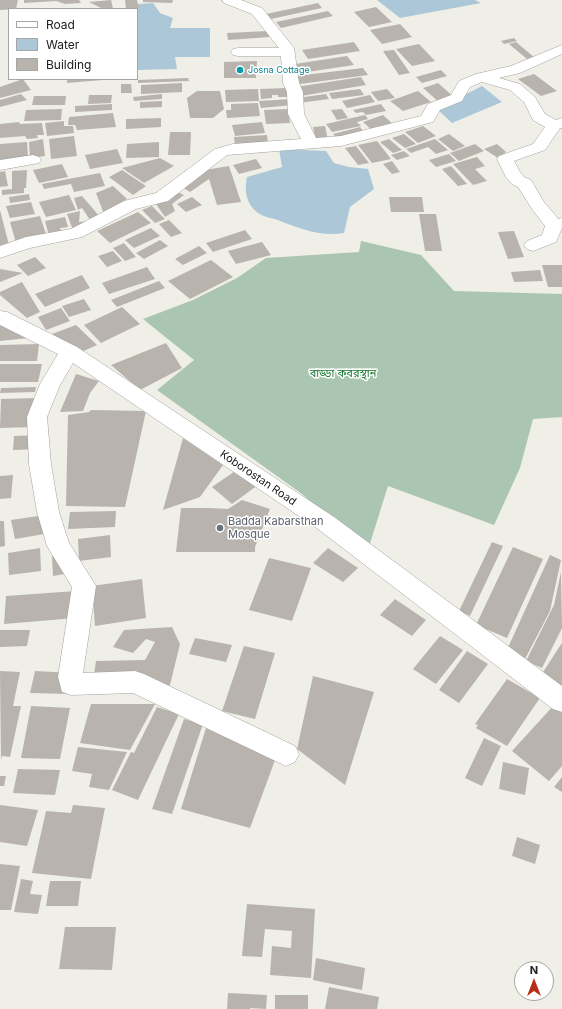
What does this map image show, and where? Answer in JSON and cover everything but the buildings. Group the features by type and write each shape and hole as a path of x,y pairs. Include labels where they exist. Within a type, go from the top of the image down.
{"street":[{"path":"229,0 230,2 257,11 284,43 288,52 291,83 295,92 296,114 311,143"},
{"path":"0,252 26,243 76,233 130,205 162,197 221,152 233,148 341,141 427,119 434,107 457,98 464,84 481,77 515,70 562,49"},
{"path":"238,52 288,52"},
{"path":"481,77 515,87 530,100 539,117 558,124 539,147 505,159 509,168 521,183 525,184 535,201 558,224 550,238 533,245"},
{"path":"0,165 33,160"},
{"name":"Koborostan Road","path":"0,317 70,352 326,523 562,701"},
{"path":"70,352 50,384 38,417 40,464 48,512 58,546 84,586 70,677 71,684 135,682 286,754"}],"green space":[{"name":"বাড্ডা কবরস্থান","path":"361,241 421,255 454,291 562,294 562,417 533,419 520,468 494,525 388,486 367,553 302,494 157,390 194,360 143,319 193,300 237,278 266,258 359,252"}],"water":[{"path":"377,0 475,0 481,3 400,18"},
{"path":"153,3 160,13 173,18 170,28 210,28 210,57 175,57 177,69 138,70 138,8 125,8 139,4"},
{"path":"482,86 502,102 452,123 437,109"},
{"path":"279,149 326,151 334,163 349,167 368,169 374,189 350,207 344,233 326,234 309,231 262,215 251,206 246,192 247,177 282,167"}],"place":[{"name":"Josna Cottage","path":"240,70"},
{"name":"Badda Kabarsthan Mosque","path":"220,528"}]}
